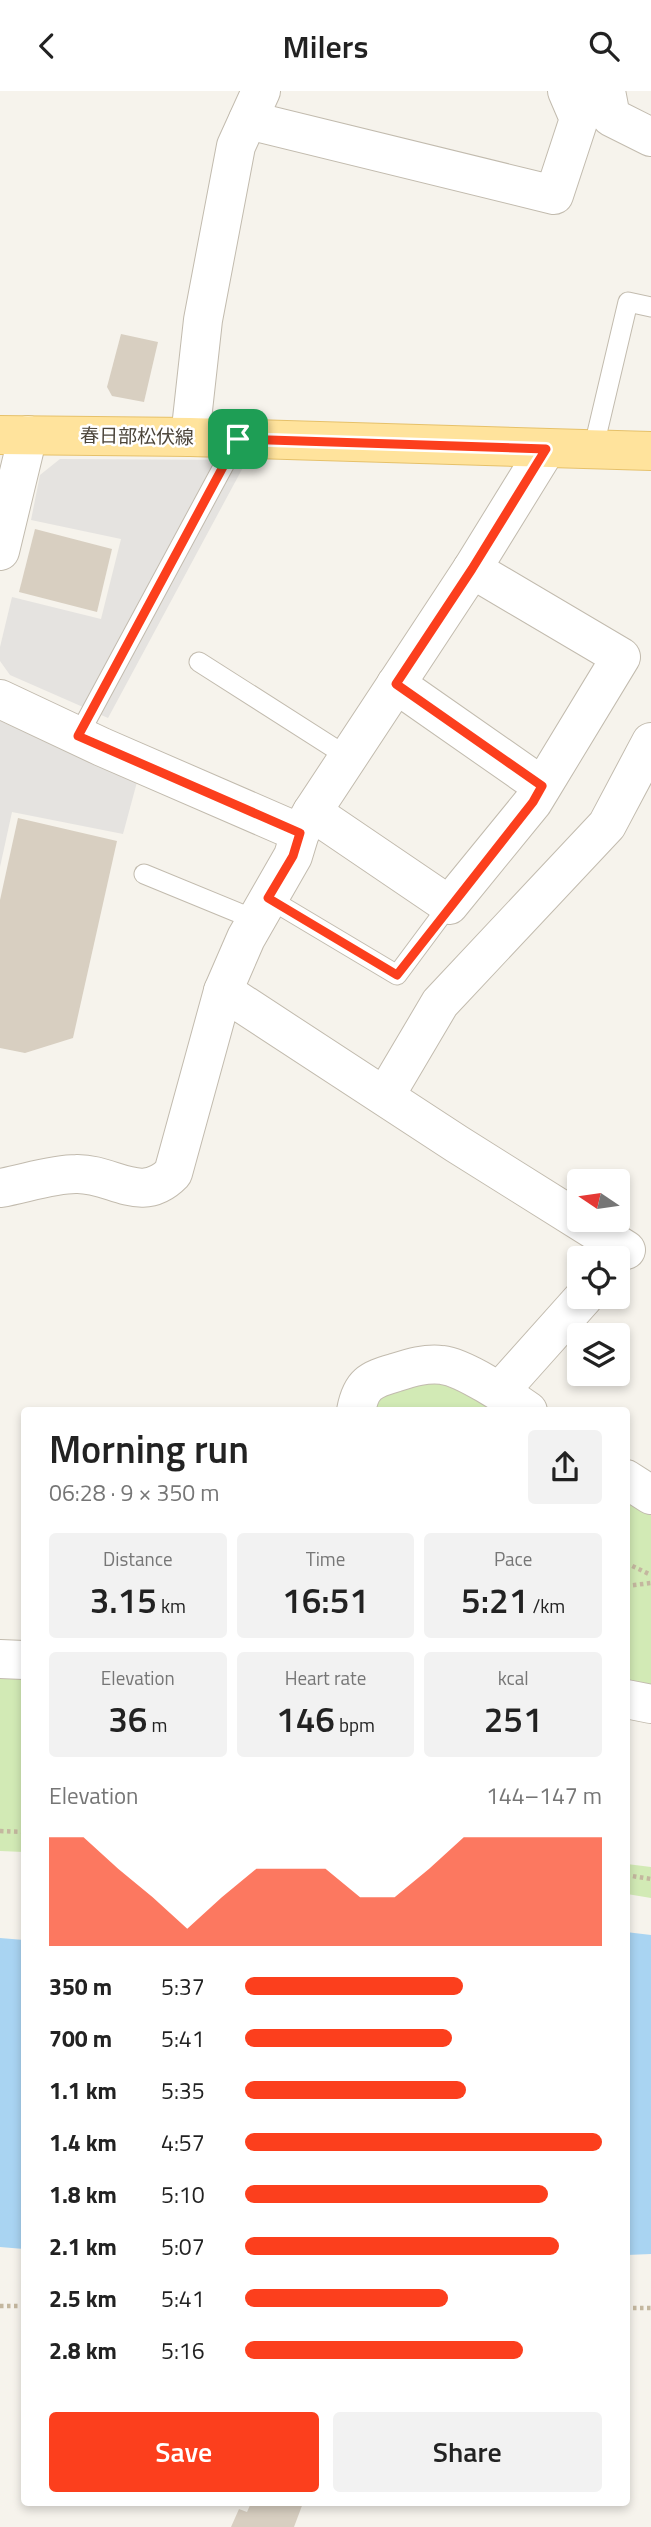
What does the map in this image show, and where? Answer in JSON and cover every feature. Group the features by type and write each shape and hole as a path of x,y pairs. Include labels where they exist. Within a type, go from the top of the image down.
{"main road":[{"name":"春日部松伏線","path":"14,435 190,437 651,451"}],"street":[{"path":"190,437 203,320 236,146 254,105 554,195 579,119 567,91"},
{"path":"606,91 611,117 651,137"},
{"path":"0,551 14,435"},
{"path":"0,1188 76,1174 148,1189 163,1184 173,1173 223,991 262,909 293,856 306,823 472,569 546,449"},
{"path":"0,699 78,736 306,823 449,905 533,802 621,657 472,569"},
{"path":"396,684 542,786"},
{"path":"385,1096 440,1003 607,825 651,742"},
{"path":"223,991 457,1145 632,1248"},
{"path":"357,1407 359,1396 371,1379 422,1365 445,1365 514,1401 576,1309"},
{"path":"630,1482 651,1495"},
{"path":"0,1659 21,1660"},
{"path":"630,1700 651,1704"}],"lane":[{"path":"593,450 628,302 651,307"},
{"path":"78,736 238,439"},
{"path":"199,662 348,757"},
{"path":"144,874 262,909 397,975 449,905"}],"path":[{"path":"630,1565 651,1575"},
{"path":"630,1586 651,1583"},
{"path":"0,1831 21,1832"},
{"path":"630,1876 651,1879"},
{"path":"0,2306 21,2306"},
{"path":"630,2308 651,2308"}],"green space":[{"path":"418,1374 497,1407 368,1407 371,1397"},
{"path":"630,1495 651,1510 651,1694 630,1690"},
{"path":"0,1669 21,1670 21,1852 0,1851"},
{"path":"630,1864 651,1867 651,1898 630,1894"}],"shaded area":[{"path":"60,459 247,460 108,718 10,675 0,661 0,647 12,597 101,619 121,539 31,520 40,475"},
{"path":"0,721 137,782 123,834 12,812 0,867"}],"water":[{"path":"630,1932 651,1935 651,2254 630,2255"},
{"path":"0,1938 21,1940 21,2249 0,2247"}],"building":[{"path":"121,334 158,342 144,402 112,396 107,387"},
{"path":"35,529 112,549 97,612 19,592"},
{"path":"18,818 117,841 73,1038 25,1053 0,1048 0,900"},
{"path":"250,2506 302,2506 294,2527 231,2527 239,2509 247,2512"}],"route":[{"path":"238,439 546,449 472,569 396,684 542,786 533,802 449,905 397,975 268,898 293,856 300,833 78,736 238,439"}]}
